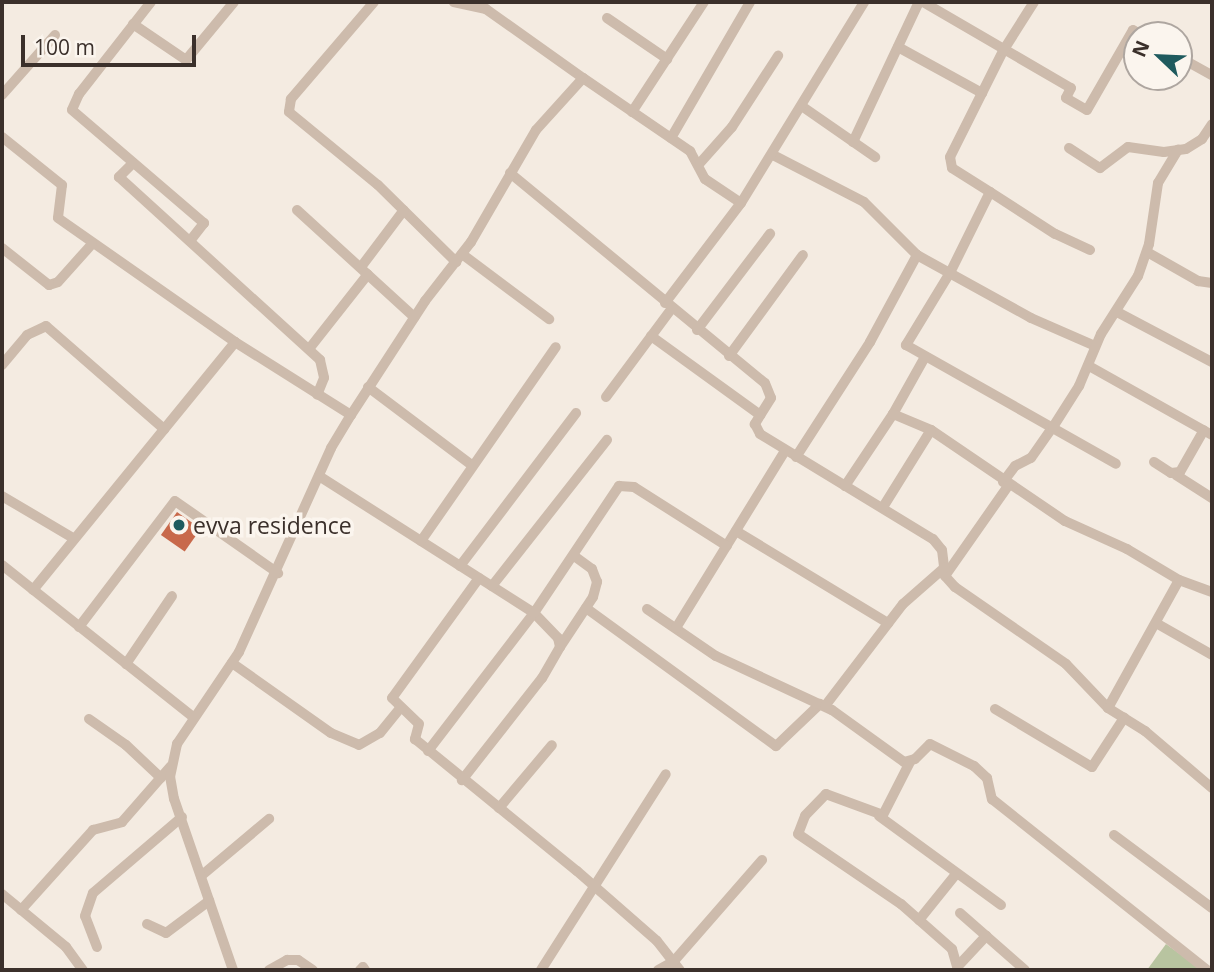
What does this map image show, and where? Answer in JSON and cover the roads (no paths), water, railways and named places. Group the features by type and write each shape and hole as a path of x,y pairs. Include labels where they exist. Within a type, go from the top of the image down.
{"street":[{"path":"151,2 79,94 72,110 204,223 190,241"},
{"path":"133,24 186,60 234,2"},
{"path":"374,2 291,99 289,112 459,258 550,319"},
{"path":"454,2 486,9 671,138 700,163 705,179 741,203"},
{"path":"632,111 704,2"},
{"path":"671,138 750,2"},
{"path":"606,397 651,336 773,155 864,2"},
{"path":"853,142 921,2 1071,88 1066,98 1087,110 1123,47"},
{"path":"1034,2 1003,51 949,163 1055,234 1090,250"},
{"path":"607,18 667,59"},
{"path":"4,89 55,35"},
{"path":"898,47 982,93"},
{"path":"700,163 732,127 778,55"},
{"path":"1193,65 1212,75"},
{"path":"21,910 93,830 102,824 122,822 171,766 193,717 232,663 278,573 319,476 351,415 414,317 459,258 536,130 583,78"},
{"path":"803,107 874,157"},
{"path":"1069,148 1098,168 1128,147 1178,150 1207,142 1212,124"},
{"path":"2,137 62,185 58,218 235,342 351,415"},
{"path":"586,608 776,747 822,705 911,596 945,572 1006,484 1015,466 1031,458 1052,427 1089,366 1095,346 1119,313 1147,252 1158,183 1178,150"},
{"path":"773,155 864,202 917,255 951,271 1031,317 1095,346"},
{"path":"133,163 120,177 309,349 324,369 317,395"},
{"path":"510,173 772,390 755,430 939,544 945,572 1066,664 1108,708 1212,788"},
{"path":"990,192 951,271 906,345 1116,464"},
{"path":"297,209 414,317"},
{"path":"309,349 365,271 404,210"},
{"path":"697,330 770,234"},
{"path":"2,248 49,285 58,282 92,244"},
{"path":"1147,252 1198,281 1212,283"},
{"path":"729,356 803,255"},
{"path":"796,457 870,342 917,255"},
{"path":"1119,313 1212,362"},
{"path":"2,365 27,335 46,326 164,429"},
{"path":"651,336 761,415"},
{"path":"33,590 235,342"},
{"path":"421,541 556,347"},
{"path":"845,486 893,414 925,357"},
{"path":"1089,366 1208,433 1176,475"},
{"path":"368,387 473,466"},
{"path":"460,566 576,413"},
{"path":"893,414 931,430 1006,484 1179,580 1212,592"},
{"path":"883,507 931,430"},
{"path":"492,586 607,440"},
{"path":"676,628 785,451"},
{"path":"1154,461 1212,498"},
{"path":"319,476 534,613 558,638 560,647"},
{"path":"428,751 534,613 613,493 626,484 727,546"},
{"path":"2,496 74,538"},
{"path":"79,626 174,501 278,573"},
{"path":"736,531 888,623"},
{"path":"462,780 542,678 596,588 596,576 573,556"},
{"path":"2,565 193,717"},
{"path":"479,578 393,695 419,724 414,737 462,780 595,887 677,965"},
{"path":"1108,708 1179,580"},
{"path":"126,664 172,596"},
{"path":"647,609 716,656 822,705 894,758 910,762"},
{"path":"1156,623 1212,655"},
{"path":"232,663 331,733 359,745 380,733 401,707"},
{"path":"995,709 1092,767 1124,718"},
{"path":"89,719 126,745 161,778"},
{"path":"879,816 910,762 930,744 982,772 992,799 1207,970"},
{"path":"499,808 552,745"},
{"path":"171,766 174,799 233,970"},
{"path":"547,968 666,774"},
{"path":"958,968 952,949 919,920 798,834 805,816 825,793 848,799 879,816 1000,905"},
{"path":"97,947 86,916 93,893 182,817"},
{"path":"201,876 269,819"},
{"path":"1114,835 1212,908"},
{"path":"658,970 677,965 762,860"},
{"path":"919,920 956,874"},
{"path":"2,894 66,947 83,970"},
{"path":"147,924 166,933 209,901"},
{"path":"960,913 1025,970"},
{"path":"958,968 986,936"},
{"path":"269,970 287,960 298,960 313,970"}],"place":[{"name":"evva residence","path":"179,525"}]}
